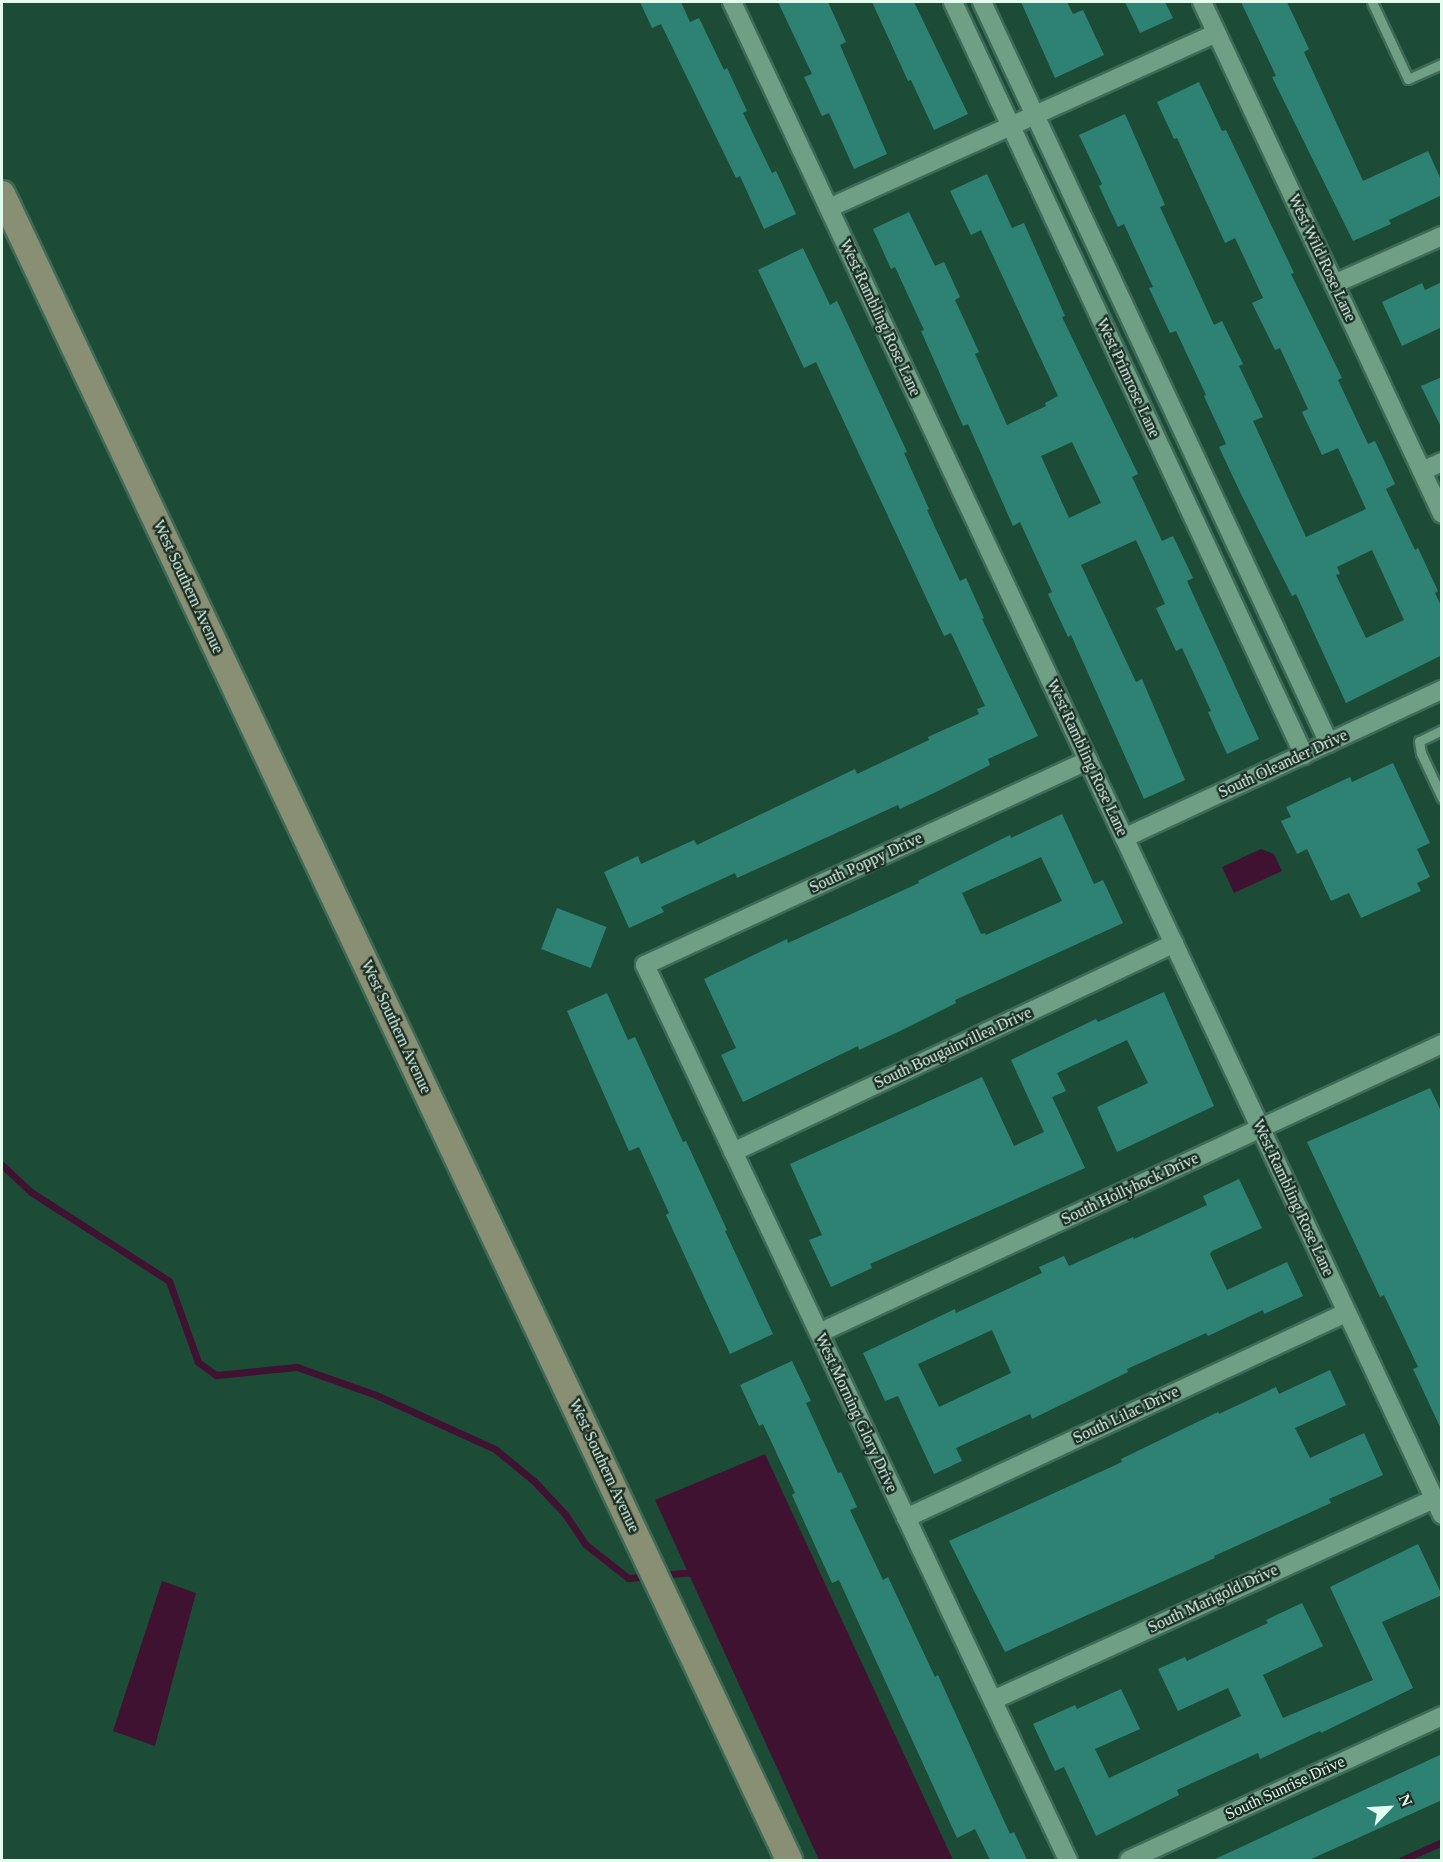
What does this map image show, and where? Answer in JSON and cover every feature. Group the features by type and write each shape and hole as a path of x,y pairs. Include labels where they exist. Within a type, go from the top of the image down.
{"main road":[{"name":"West Southern Avenue","path":"2,194 789,1860"}],"street":[{"name":"West Rambling Rose Lane","path":"732,2 1438,1507"},
{"name":"West Primrose Lane","path":"952,2 1304,754"},
{"name":"West Primrose Lane","path":"982,2 1329,743"},
{"name":"West Wild Rose Lane","path":"1202,2 1442,514"},
{"path":"829,208 1012,128 1216,33"},
{"path":"1334,284 1442,236"},
{"path":"1115,349 1139,337"},
{"path":"1422,471 1442,462"},
{"path":"1200,531 1225,520"},
{"name":"South Oleander Drive","path":"1124,838 1442,690"},
{"name":"South Poppy Drive","path":"645,965 1088,760"},
{"name":"South Bougainvillea Drive","path":"733,1152 1174,944"},
{"name":"West Morning Glory Drive","path":"645,965 1068,1860"},
{"name":"South Hollyhock Drive","path":"819,1333 1441,1045"},
{"name":"South Lilac Drive","path":"906,1518 1346,1312"},
{"name":"South Marigold Drive","path":"993,1700 1438,1507"},
{"name":"South Sunrise Drive","path":"1130,1860 1442,1716"}],"lane":[{"path":"1372,2 1408,79 1442,64"},
{"path":"1442,730 1419,741 1421,753 1442,798"}],"shaded area":[{"path":"1261,849 1274,854 1282,871 1234,893 1222,867"},
{"path":"765,1454 953,1860 819,1860 655,1500"},
{"path":"162,1581 196,1593 155,1746 113,1731"}],"building":[{"path":"640,2 681,2 690,22 699,18 724,70 727,68 747,111 743,113 772,173 776,171 796,214 764,229 740,176 736,178 661,24 652,28"},
{"path":"778,2 828,2 846,42 840,45 887,154 854,169 829,113 822,116 804,77 812,74"},
{"path":"872,2 914,2 968,114 934,130 911,80 908,81"},
{"path":"1021,2 1067,2 1073,14 1083,10 1104,55 1055,78"},
{"path":"1125,2 1165,2 1173,18 1140,33"},
{"path":"1241,2 1287,2 1309,49 1304,52 1363,181 1428,151 1442,182 1442,195 1389,220 1391,224 1353,241 1272,77 1276,76"},
{"path":"1199,82 1222,131 1226,130 1294,273 1291,274 1342,378 1338,380 1368,444 1375,441 1395,484 1386,489 1415,550 1418,548 1438,591 1435,593 1442,608 1442,655 1346,703 1296,594 1292,596 1240,492 1219,447 1226,444 1204,396 1206,395 1176,331 1170,333 1149,288 1153,287 1124,224 1118,227 1099,186 1102,184 1079,135 1125,114 1165,205 1160,207 1214,325 1222,321 1243,364 1239,366 1263,417 1253,421 1306,537 1366,509 1338,448 1322,455 1302,412 1308,409 1280,348 1275,350 1252,303 1263,298 1235,238 1225,243 1177,138 1174,139 1157,102","holes":["1372,550 1404,620 1366,638 1336,575 1340,574 1337,567"]},
{"path":"987,174 1012,228 1024,223 1065,316 1062,317 1138,474 1132,477 1162,541 1173,536 1193,578 1187,581 1259,739 1227,754 1208,712 1211,711 1182,648 1176,651 1156,608 1165,604 1136,540 1081,565 1136,682 1142,679 1185,780 1144,799 1071,635 1068,637 1048,594 1052,592 1020,522 1013,526 968,424 963,426 921,331 924,330 895,267 891,269 873,229 909,212 935,266 944,262 960,297 955,300 979,352 975,354 1007,425 1046,406 1045,403 1058,396 981,230 971,235 950,191","holes":["1072,442 1101,503 1069,518 1041,456"]},
{"path":"803,248 830,305 837,301 907,452 904,453 929,509 927,510 960,581 966,578 984,618 982,619 1038,736 988,759 990,765 900,809 898,805 737,878 735,873 661,907 664,912 629,928 604,872 638,856 641,864 694,840 697,845 855,769 857,774 929,740 928,737 979,714 977,709 985,706 951,633 944,636 816,362 804,368 758,270"},
{"path":"1442,282 1442,327 1402,346 1382,302 1422,283 1425,290"},
{"path":"1442,377 1442,429 1421,386"},
{"path":"1393,763 1430,843 1417,849 1430,877 1417,883 1421,891 1361,918 1349,893 1331,901 1307,849 1297,854 1281,821 1291,817 1286,807 1350,777 1352,782"},
{"path":"1062,814 1094,884 1103,880 1123,923 955,1000 956,1003 900,1031 859,1050 858,1046 743,1102 721,1055 736,1048 704,979 787,939 788,943 919,883 918,881 1010,835 1011,838","holes":["1041,857 1062,901 986,935 981,934 962,893"]},
{"path":"557,908 606,927 591,968 541,949"},
{"path":"1164,992 1214,1106 1117,1152 1097,1107 1148,1083 1127,1040 1057,1073 1066,1091 1052,1097 1085,1168 870,1264 872,1268 831,1287 809,1240 822,1235 790,1164 982,1077 1014,1146 1044,1132 1011,1060 1096,1019 1098,1022"},
{"path":"607,993 628,1040 635,1037 683,1142 686,1141 773,1334 730,1354 666,1215 669,1213 639,1147 629,1151 567,1011"},
{"path":"1430,1088 1442,1113 1442,1431 1413,1369 1418,1367 1384,1295 1380,1297 1307,1142"},
{"path":"1239,1179 1262,1228 1210,1254 1227,1290 1287,1262 1303,1296 1264,1314 1263,1310 1208,1336 1206,1333 1127,1369 1128,1372 1032,1419 1030,1414 956,1448 962,1461 934,1474 898,1396 885,1401 863,1353 955,1309 956,1313 1042,1273 1039,1267 1064,1256 1069,1266 1133,1237 1134,1239 1207,1205 1203,1196","holes":["992,1330 1011,1373 939,1407 918,1364"]},
{"path":"792,1361 811,1401 806,1403 838,1473 841,1472 857,1507 850,1510 883,1580 888,1577 935,1677 938,1675 1010,1834 1014,1832 1027,1860 990,1860 975,1829 957,1838 839,1580 832,1583 792,1495 795,1493 763,1424 759,1426 740,1385"},
{"path":"1330,1370 1346,1405 1295,1428 1310,1458 1364,1433 1383,1475 1329,1499 1331,1503 1214,1556 1215,1558 1005,1652 949,1541 1122,1462 1121,1459 1218,1412 1219,1414 1276,1387 1279,1394"},
{"path":"1418,1544 1442,1595 1382,1622 1413,1688 1321,1733 1320,1731 1260,1759 1258,1753 1177,1790 1179,1795 1096,1836 1064,1767 1055,1771 1033,1724 1075,1705 1077,1709 1121,1689 1140,1729 1095,1749 1109,1778 1241,1716 1228,1688 1178,1711 1158,1669 1185,1657 1187,1661 1268,1623 1266,1620 1302,1603 1323,1646 1263,1675 1283,1718 1373,1680 1330,1587"},
{"path":"1442,1754 1442,1800 1309,1860 1213,1860"}],"waterway":[{"path":"2,1165 31,1192 169,1281 198,1362 216,1375 297,1367 376,1395 495,1449 534,1481 565,1514 585,1544 628,1578 649,1576"},
{"path":"660,1575 697,1572"},
{"path":"1402,1860 1442,1842"}]}
